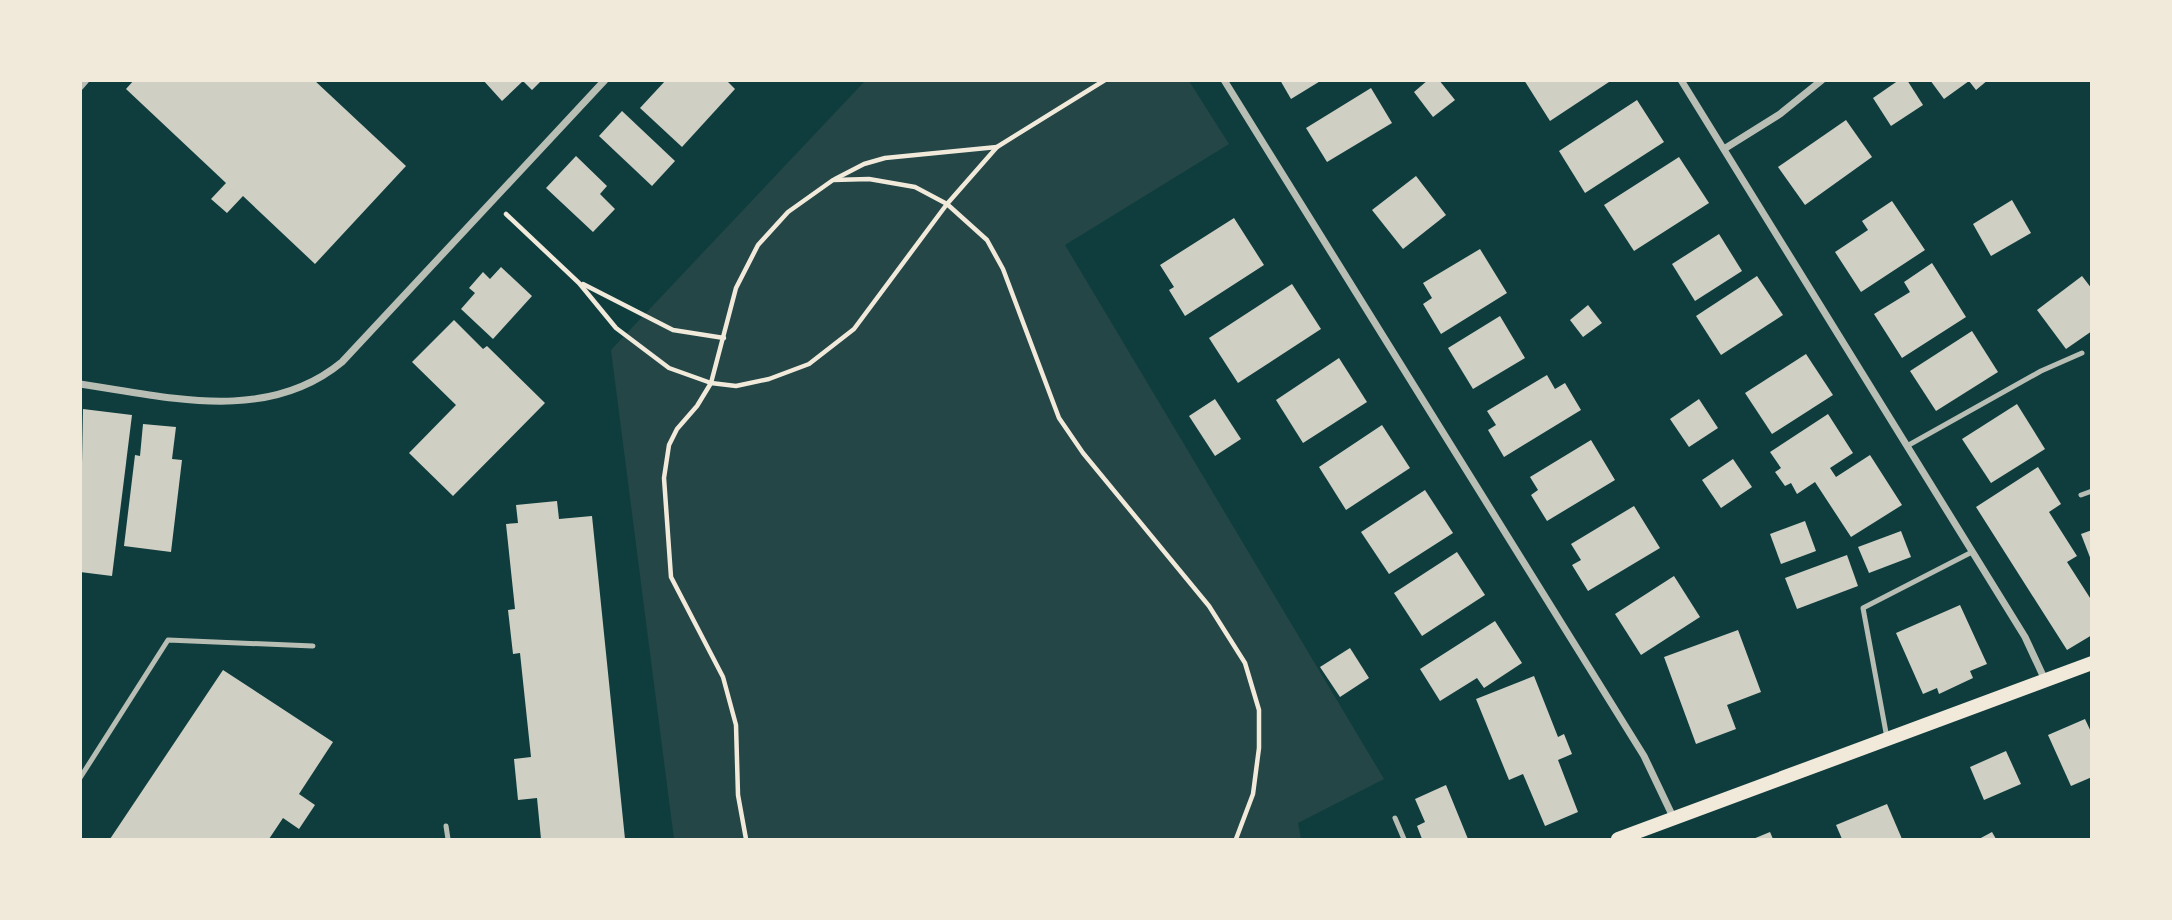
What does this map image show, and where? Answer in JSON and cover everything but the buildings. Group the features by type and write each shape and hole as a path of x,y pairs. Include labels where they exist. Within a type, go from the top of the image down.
{"main road":[{"path":"1618,839 2091,663"}],"street":[{"path":"80,87 86,80"},
{"path":"80,384 211,403 265,399 310,384 342,362 605,80"},
{"path":"1224,80 1644,756 1674,819"},
{"path":"1681,80 2025,637 2045,680"},
{"path":"1724,149 1780,114 1822,80"}],"lane":[{"path":"1907,446 2041,371 2082,353"},
{"path":"2081,495 2091,491"},
{"path":"1887,739 1863,608 1972,552"},
{"path":"80,778 168,640 313,646"},
{"path":"1395,818 1404,839"},
{"path":"446,826 448,839"}],"path":[{"path":"492,201 579,283 616,328 668,368 711,383 736,386 769,379 809,363 831,349 854,329 947,204 998,147 1105,80"},
{"path":"746,839 738,795 736,724 723,677 670,577 664,478 669,445 677,429 697,406 711,383 736,288 758,245 788,212 833,180 864,164 885,158 998,147"},
{"path":"833,180 869,179 915,187 947,204 987,240 1003,269 1059,418 1083,453 1209,606 1245,663 1259,710 1259,748 1253,794 1236,839"},
{"path":"579,283 673,330 724,338"}],"shaded area":[{"path":"865,81 1189,81 1229,144 1065,245 1384,779 1298,823 1301,839 674,839 611,350"}]}
